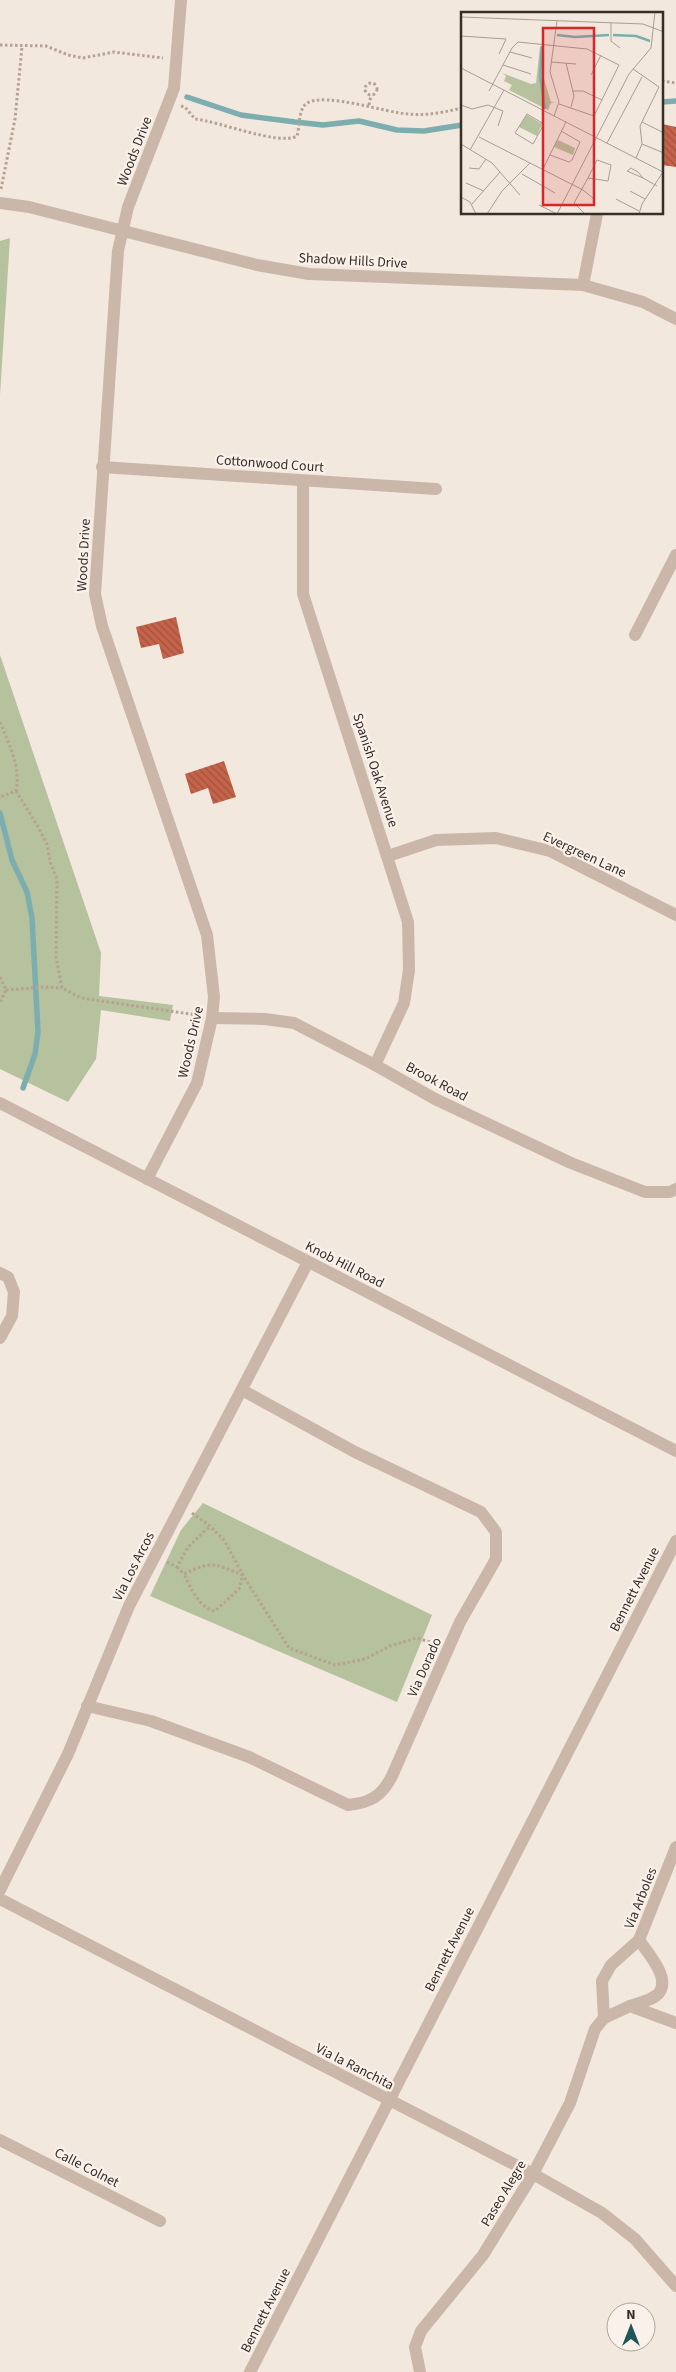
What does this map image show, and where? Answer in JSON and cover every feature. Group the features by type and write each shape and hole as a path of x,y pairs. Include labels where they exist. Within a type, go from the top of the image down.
{"street":[{"name":"Woods Drive","path":"147,1179 197,1083 212,1018 214,997 207,935 102,626 95,594 102,467 118,251 128,207 174,88 181,0"},
{"name":"Shadow Hills Drive","path":"0,203 29,207 257,265 309,274 583,284 643,302 676,319"},
{"path":"583,284 597,215"},
{"name":"Cottonwood Court","path":"102,467 436,489"},
{"name":"Spanish Oak Avenue","path":"303,481 303,594 408,922 409,970 404,1003 375,1064"},
{"path":"635,636 676,555"},
{"name":"Evergreen Lane","path":"388,856 436,840 496,838 530,844 550,851 676,915"},
{"name":"Brook Road","path":"212,1018 265,1018 294,1023 375,1064 435,1099 571,1163 645,1192 670,1192 676,1189"},
{"name":"Knob Hill Road","path":"0,1103 676,1451"},
{"name":"Via Los Arcos","path":"0,1890 68,1754 129,1606 308,1262"},
{"path":"0,1273 8,1277 14,1292 12,1316 0,1338"},
{"name":"Via Dorado","path":"87,1706 151,1721 249,1757 348,1805 363,1803 384,1791 460,1622 496,1559 496,1532 481,1512 355,1452 242,1390"},
{"name":"Bennett Avenue","path":"250,2372 676,1541"},
{"name":"Via Arboles","path":"604,2018 602,1981 611,1965 640,1940 676,1848"},
{"name":"Via la Ranchita","path":"0,1899 533,2174 602,2213 635,2239 676,2286"},
{"path":"604,2018 652,1998 659,1993 662,1986 658,1968 640,1940"},
{"path":"630,2006 676,2024"},
{"name":"Paseo Alegre","path":"420,2372 415,2347 421,2331 483,2255 533,2174 570,2102 595,2029 604,2018"},
{"name":"Calle Colnet","path":"0,2140 160,2221"}],"path":[{"path":"0,45 22,47 46,46 68,55 83,58 114,52 176,60"},
{"path":"0,195 15,119 22,47"},
{"path":"369,105 371,95"},
{"path":"168,104 185,107 194,119 207,120 270,137 293,138 298,136 302,108 307,103 318,101 369,105 384,111 411,115 461,108"},
{"path":"0,722 19,776 16,791 40,831 57,879 56,958 62,988"},
{"path":"0,797 16,791"},
{"path":"0,977 6,990"},
{"path":"6,990 44,987 62,988 81,998 212,1018"},
{"path":"0,1002 6,990"},
{"path":"181,1506 210,1526 224,1540 243,1575 289,1648 335,1665 364,1659 390,1646 417,1638 448,1648"},
{"path":"176,1567 188,1547 210,1526"},
{"path":"156,1555 184,1574 190,1588 205,1607 215,1611 239,1589 243,1575"},
{"path":"184,1574 205,1564 214,1564 243,1575"}],"green space":[{"path":"10,238 0,395 0,241"},
{"path":"0,655 101,953 99,996 173,1005 170,1021 101,1010 96,1059 68,1102 0,1069"},
{"path":"203,1503 432,1615 397,1702 150,1596 181,1530"}],"building":[{"path":"664,124 676,127 676,167 664,165"},
{"path":"176,617 184,653 163,659 159,644 141,648 136,627"},
{"path":"224,761 236,797 213,804 208,788 191,794 185,774"}],"waterway":[{"path":"187,97 241,115 323,125 359,121 397,130 424,131 461,125"},
{"path":"664,102 676,101"},
{"path":"0,813 12,860 27,892 32,918 38,1032 35,1054 23,1088"}]}
